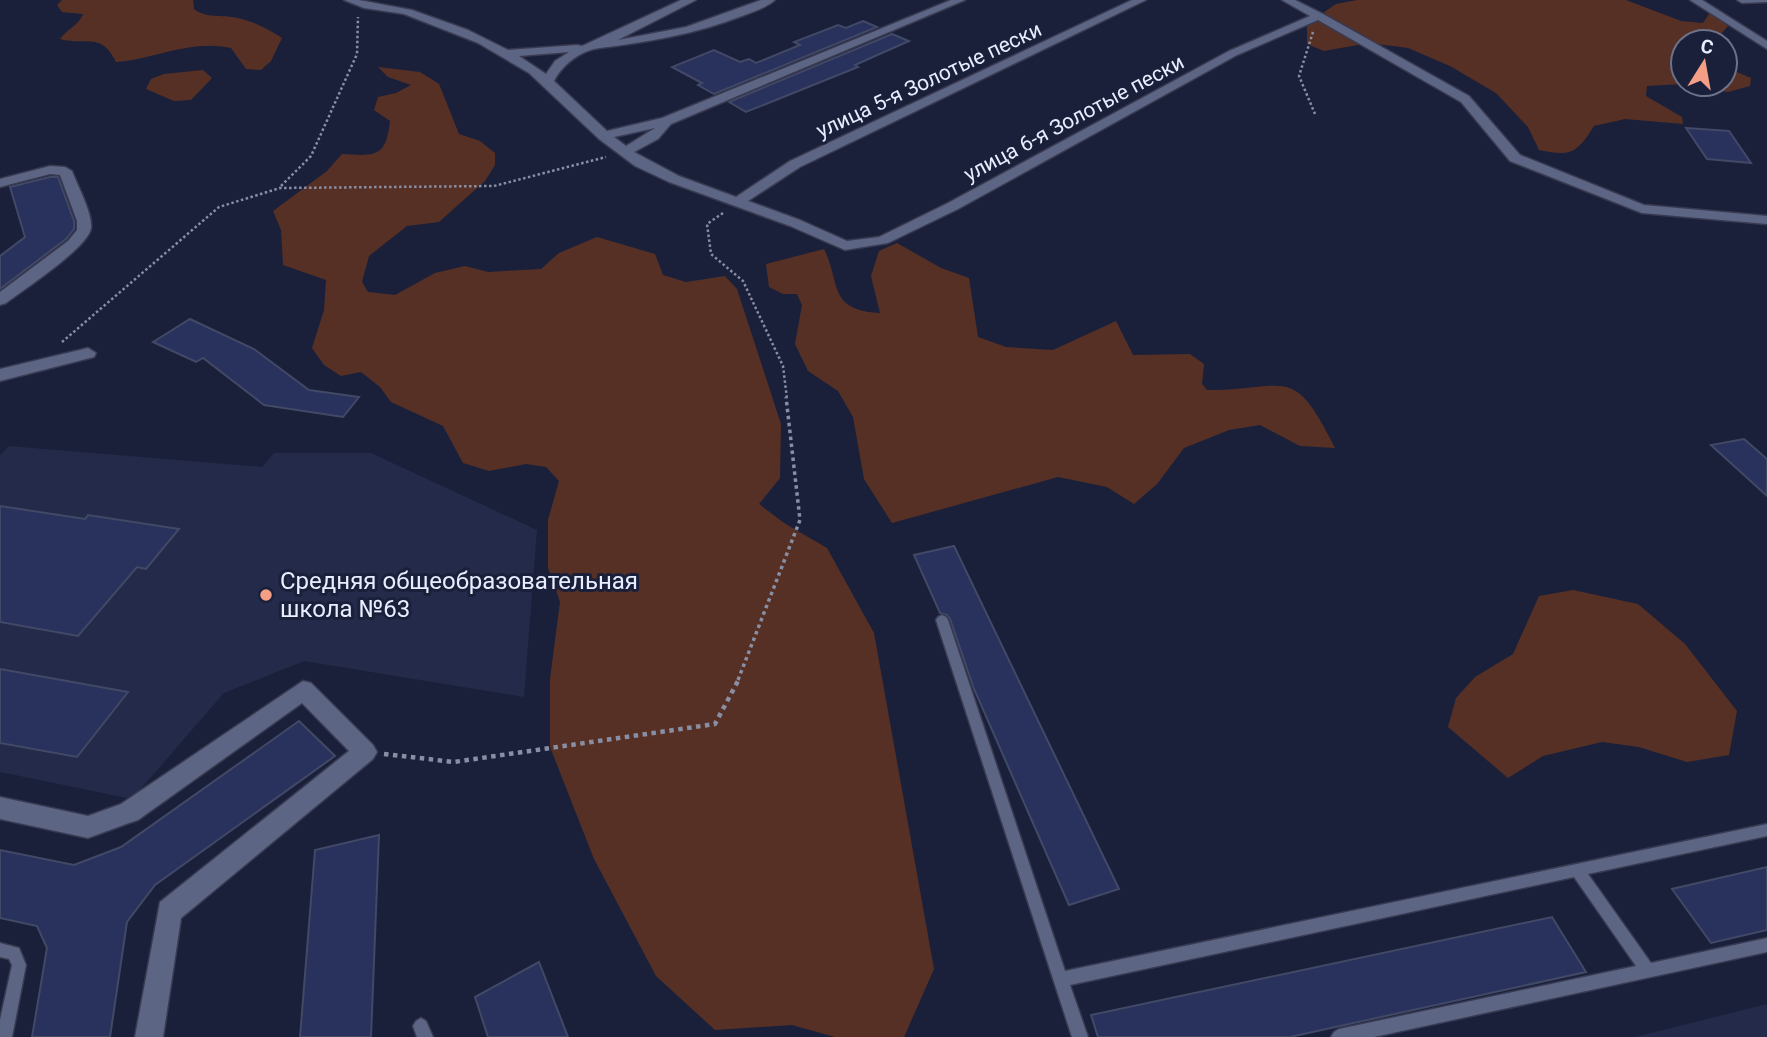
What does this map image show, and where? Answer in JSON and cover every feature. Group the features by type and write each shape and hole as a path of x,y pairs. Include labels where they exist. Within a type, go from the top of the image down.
{"street":[{"path":"548,82 552,71 560,62 585,47 615,37 645,19 691,0"},
{"path":"508,53 585,47 675,34 770,0"},
{"path":"604,136 666,121 960,0"},
{"name":"улица 5-я Золотые пески","path":"737,202 795,164 1141,0"},
{"path":"1287,0 1465,99 1515,158 1642,209 1767,220"},
{"path":"1695,0 1767,46"},
{"path":"1742,0 1763,0"},
{"path":"354,2 406,11 508,53 548,82 623,152 656,172 737,202"},
{"name":"улица 6-я Золотые пески","path":"737,202 795,223 845,246 883,240 953,205 1233,53 1319,16"},
{"path":"623,152 659,133 666,121"},
{"path":"0,183 50,170 65,171 84,220 84,231 73,244 0,300"},
{"path":"0,375 88,353"},
{"path":"0,808 88,827 129,813 303,690 365,752 169,911 149,1037"}],"lane":[{"path":"942,620 1080,1037"},
{"path":"1062,979 1767,830"},
{"path":"1577,870 1647,970"},
{"path":"1339,1037 1767,945"},
{"path":"0,950 14,953 19,965 5,1037"}],"path":[{"path":"280,188 311,156 357,54 354,2"},
{"path":"1315,114 1299,76 1319,16"},
{"path":"37,364 219,207 280,188 494,187 623,152"},
{"path":"365,752 454,762 715,724 740,676 800,520 783,366 743,281 711,254 707,224 737,202"}],"shaded area":[{"path":"62,0 193,0 194,9 199,12 249,21 282,38 271,61 261,70 246,69 231,48 216,46 187,48 116,62 105,46 99,43 60,39 83,14 62,12 57,5"},
{"path":"1357,0 1626,0 1681,21 1703,23 1711,11 1728,26 1669,28 1669,85 1647,86 1646,96 1682,117 1683,124 1625,119 1594,126 1578,147 1566,153 1559,153 1539,150 1528,127 1496,93 1450,66 1408,48 1369,43 1324,51 1307,44 1307,24 1336,4"},
{"path":"378,67 420,72 439,84 459,134 480,141 495,153 495,165 485,181 439,222 407,226 369,256 362,282 368,292 395,295 435,273 465,266 488,272 541,269 559,253 597,237 655,254 663,275 686,282 725,276 737,289 781,424 780,478 759,504 784,523 827,548 874,633 934,969 904,1037 835,1037 792,1025 715,1030 656,976 594,859 550,747 550,679 560,602 548,568 548,520 559,481 546,467 526,464 489,471 463,463 443,426 391,402 380,387 361,372 341,376 324,365 312,348 324,310 326,280 283,265 281,230 273,211 327,171 342,154 371,154 382,148 390,121 374,110 378,97 396,93 411,85 388,77"},
{"path":"203,70 212,78 191,100 174,101 146,89 151,79 164,74"},
{"path":"1739,73 1751,78 1750,86 1739,89"},
{"path":"897,243 941,268 969,278 978,337 1006,347 1053,350 1116,321 1133,355 1190,354 1204,364 1202,384 1207,390 1272,386 1286,387 1297,392 1321,421 1335,448 1300,446 1260,425 1229,430 1184,448 1157,484 1134,504 1107,487 1058,477 892,523 864,479 853,417 838,391 808,371 795,344 802,305 797,294 783,294 769,287 766,264 824,249 838,293 843,300 851,307 880,313 871,276 879,251"},
{"name":"Средняя общеобразовательная школа №63","path":"9,446 262,467 274,453 371,453 537,530 524,697 304,661 224,693 132,799 0,772 0,455"},
{"path":"1573,590 1638,604 1685,644 1737,711 1729,755 1687,762 1639,747 1602,742 1543,756 1508,778 1448,727 1456,698 1475,677 1513,654 1539,596"},
{"path":"1767,1004 1767,1037 1635,1037"}],"building":[{"path":"863,21 877,27 714,94 698,85 702,83 672,67 714,50 740,62 749,59 756,63 800,45 794,42 838,25 846,28"},
{"path":"892,34 909,41 855,65 858,67 746,112 729,102"},
{"path":"1686,128 1729,131 1751,163 1707,159"},
{"path":"58,177 74,221 74,229 66,239 0,289 0,256 25,237 10,187"},
{"path":"190,319 254,349 309,390 359,397 343,417 264,405 203,358 196,362 153,342"},
{"path":"1744,439 1767,459 1767,496 1711,445"},
{"path":"0,506 85,519 88,515 179,529 146,569 137,567 78,636 0,622"},
{"path":"954,546 1119,889 1069,905 974,689 950,619 940,613 914,555"},
{"path":"0,669 128,692 77,757 0,743"},
{"path":"299,721 335,756 155,885 127,922 110,1037 32,1037 47,948 37,926 0,918 0,850 74,865 121,847"},
{"path":"379,835 371,1037 300,1037 315,850"},
{"path":"1767,867 1767,930 1711,943 1672,889"},
{"path":"1552,917 1586,972 1290,1037 1098,1037 1091,1015"},
{"path":"539,962 568,1037 488,1037 475,997"}],"place":[{"name":"Средняя общеобразовательная школа №63","path":"266,595"}]}
